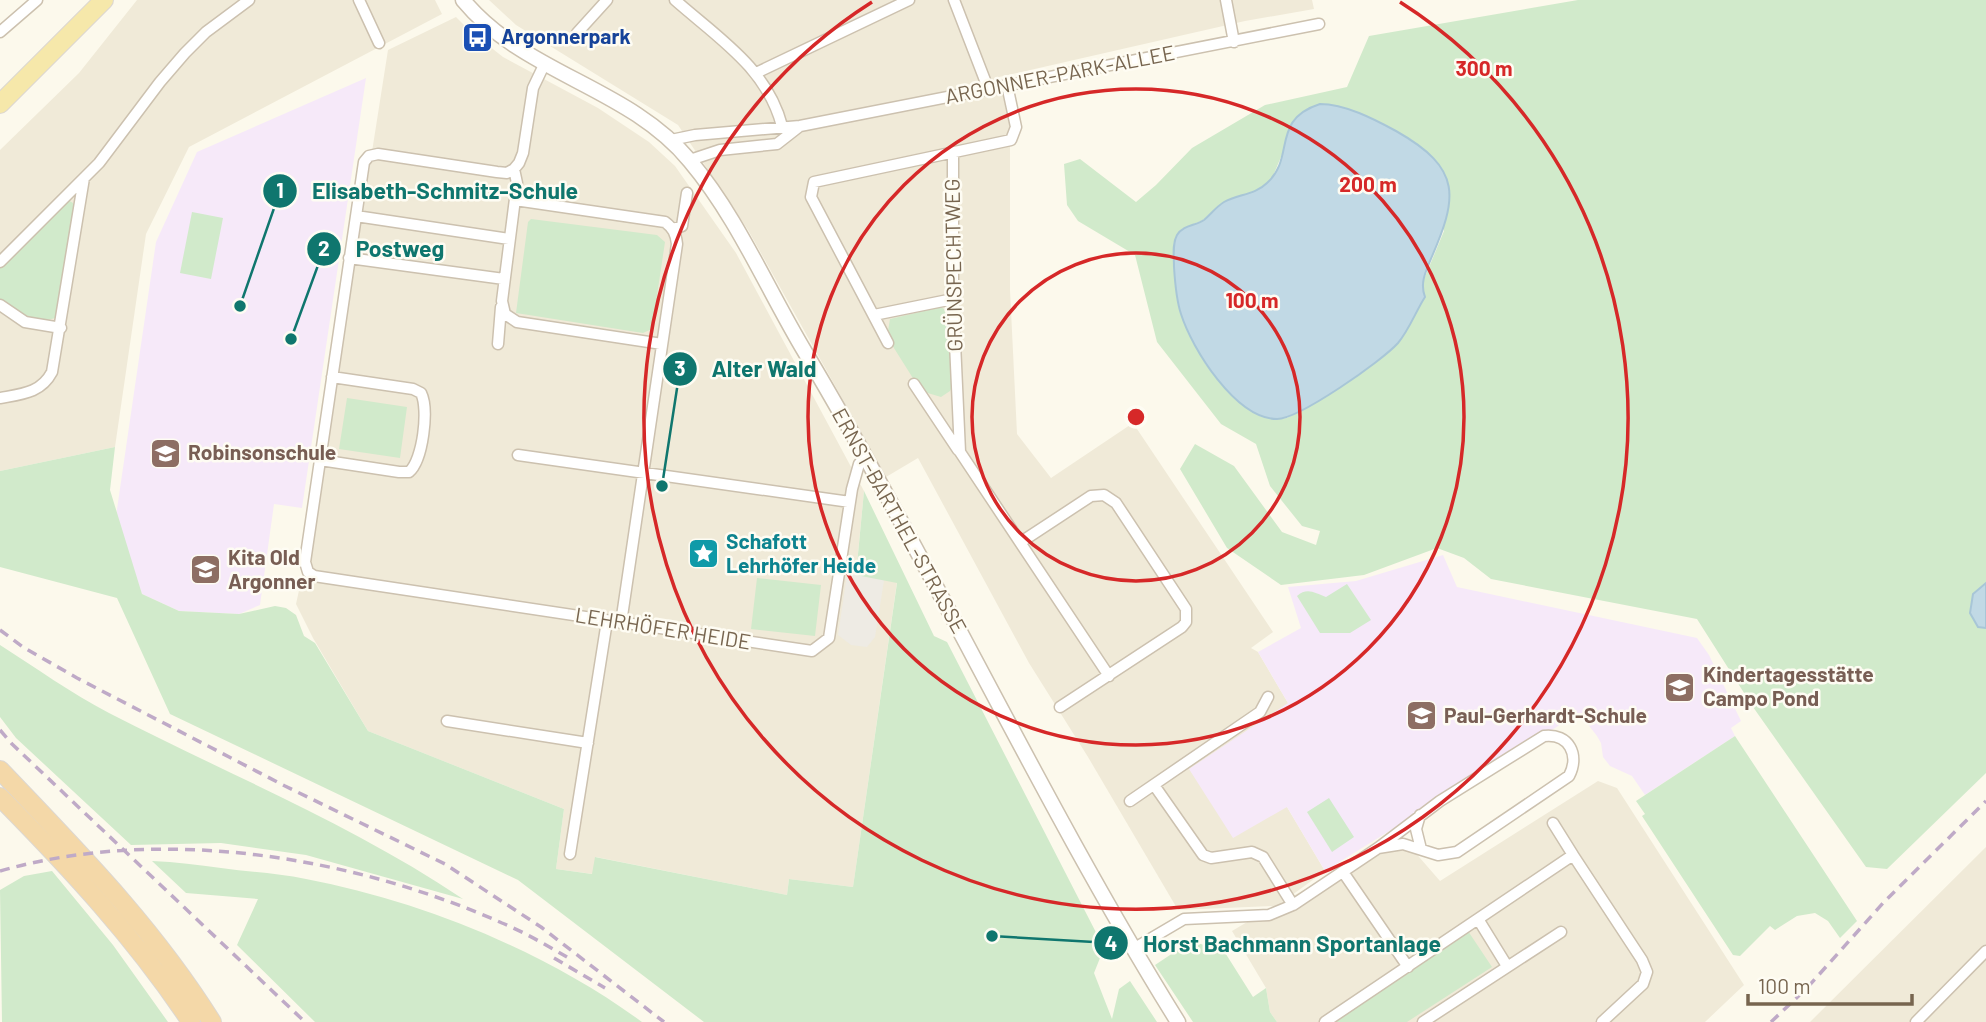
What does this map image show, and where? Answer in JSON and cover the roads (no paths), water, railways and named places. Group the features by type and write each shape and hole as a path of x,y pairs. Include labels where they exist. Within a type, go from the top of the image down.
{"highway":[{"path":"0,771 135,913 212,1022"},
{"path":"0,797 121,925 191,1022"}],"main road":[{"path":"0,104 104,0"}],"street":[{"path":"0,32 37,0"},
{"path":"0,262 108,153 160,82 185,53 206,32 249,0"},
{"path":"359,0 379,43"},
{"name":"ERNST-BARTHEL-STRASSE","path":"463,0 489,27 544,65 610,97 643,117 690,160 711,189 749,250 800,344 866,455 1061,821 1133,949 1178,1022"},
{"path":"577,33 607,0"},
{"path":"675,0 756,73 775,104 782,127"},
{"path":"756,73 909,0"},
{"path":"954,0 988,88"},
{"path":"1226,0 1234,42"},
{"name":"ARGONNER-PARK-ALLEE","path":"671,140 695,135 800,126 1319,24"},
{"path":"332,377 413,389 421,393 426,406 419,459 409,471 399,472 320,460 349,258 364,162 369,156 377,154 507,173 514,169 523,153 533,88 544,65"},
{"name":"GRÜNSPECHTWEG","path":"960,452 953,299 953,153 1003,143 1014,137 1016,127 1007,85"},
{"name":"ARGONNER-PARK-ALLEE","path":"690,160 720,150 776,144 800,126"},
{"path":"888,343 811,197 814,183 953,153"},
{"path":"498,344 517,183 514,169"},
{"path":"0,398 33,392 45,385 52,372 84,178"},
{"path":"673,229 682,226 687,193"},
{"path":"515,200 665,222 673,229 677,244 621,623"},
{"path":"356,216 509,239"},
{"path":"349,258 504,279"},
{"path":"874,315 953,299"},
{"path":"502,301 505,314 517,322 662,344"},
{"path":"0,305 25,322 61,328"},
{"path":"914,384 1109,676"},
{"path":"518,455 850,502"},
{"name":"LEHRHÖFER HEIDE","path":"320,460 304,562 308,572 314,576 812,651 829,638 850,502 859,464 866,455"},
{"path":"1021,542 1091,496 1104,495 1116,503 1186,610 1186,622 1060,707"},
{"path":"570,854 607,621"},
{"path":"1130,801 1260,712 1268,697"},
{"path":"447,720 588,743"},
{"path":"1133,949 1184,919 1269,915 1293,905 1378,848 1420,815 1544,736 1563,739 1572,748 1574,763 1569,776 1457,852 1438,855 1403,844 1378,848"},
{"path":"1154,785 1203,855 1211,858 1252,852 1263,857 1293,905"},
{"path":"1420,815 1416,829 1421,849"},
{"path":"1553,823 1642,960 1647,972 1643,984 1602,1022"},
{"path":"1325,1022 1573,855"},
{"path":"1343,872 1408,967"},
{"path":"1478,919 1507,967"},
{"path":"1423,1022 1561,932"},
{"path":"1916,1022 1986,951"}],"water":[{"path":"1320,104 1359,113 1418,145 1434,158 1444,172 1449,186 1449,202 1446,219 1426,270 1423,288 1425,297 1398,343 1321,400 1277,419 1262,416 1246,408 1205,363 1187,329 1178,303 1174,246 1182,229 1204,220 1224,202 1257,190 1267,183 1276,173 1289,129 1295,119"},
{"path":"1986,583 1986,628 1978,627 1970,613 1973,594"}],"railway":[{"path":"0,630 23,647 77,678 285,786 445,864 541,927 664,1022"},
{"path":"0,730 305,1022"},
{"path":"1771,1022 1807,988 1884,902 1986,801"},
{"path":"0,871 62,857 125,850 190,850 255,855 319,865 382,880 444,900 510,927 567,957"},
{"path":"554,958 605,988"}],"place":[{"name":"Argonnerpark","path":"478,37"},
{"name":"Elisabeth-Schmitz-Schule","path":"240,306"},
{"name":"Postweg","path":"291,339"},
{"name":"Robinsonschule","path":"165,453"},
{"name":"Alter Wald","path":"662,486"},
{"name":"Schafott Lehrhöfer Heide","path":"703,554"},
{"name":"Kita Old Argonner","path":"205,570"},
{"name":"Kindertagesstätte Campo Pond","path":"1680,687"},
{"name":"Paul-Gerhardt-Schule","path":"1421,716"},
{"name":"Horst Bachmann Sportanlage","path":"992,936"}]}
